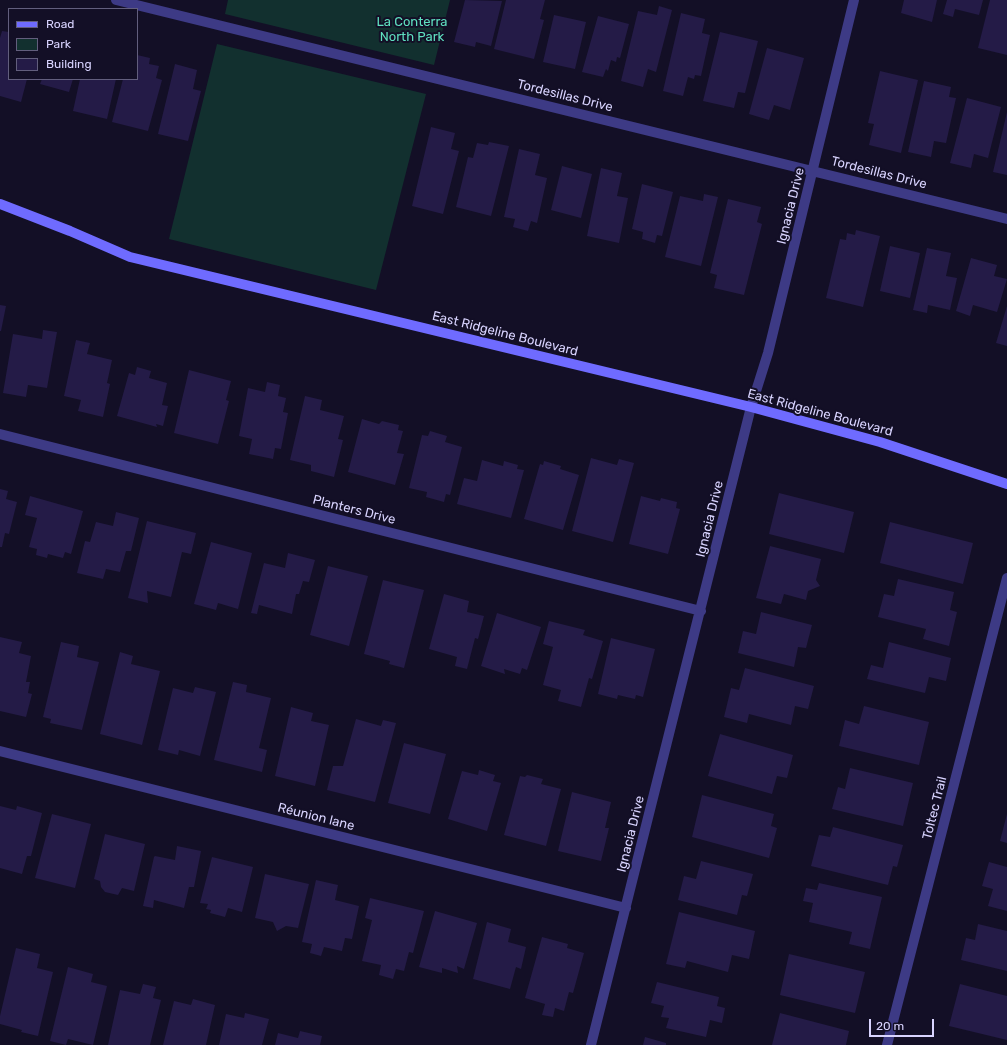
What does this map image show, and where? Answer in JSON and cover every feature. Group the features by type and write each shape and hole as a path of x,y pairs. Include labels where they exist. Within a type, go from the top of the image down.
{"street":[{"name":"Tordesillas Drive","path":"116,0 814,170 1007,219"},
{"name":"Ignacia Drive","path":"591,1045 751,407 768,353 814,170 854,0"},
{"name":"East Ridgeline Boulevard","path":"0,204 70,231 130,257 751,407 880,442 1007,484"},
{"name":"Planters Drive","path":"0,434 701,611"},
{"name":"Toltec Trail","path":"887,1045 1007,578"},
{"name":"Réunion lane","path":"0,751 626,908"}],"green space":[{"name":"La Conterra North Park","path":"228,0 450,0 434,65 225,14"},
{"path":"217,44 426,94 376,290 169,239"}],"building":[{"path":"465,0 502,1 491,46 476,42 475,47 454,42"},
{"path":"506,0 545,0 540,19 544,20 534,59 494,49"},
{"path":"904,0 937,0 932,22 901,13"},
{"path":"947,0 983,0 979,15 955,9 953,17 943,14"},
{"path":"990,0 1007,0 1007,55 978,48"},
{"path":"659,6 672,10 656,72 648,69 643,87 621,81 638,11 657,15"},
{"path":"681,13 705,19 702,33 710,35 701,76 695,75 694,79 688,77 683,96 663,91"},
{"path":"554,15 586,22 575,69 543,62"},
{"path":"598,16 629,24 620,58 617,57 616,62 611,60 608,71 606,69 603,77 582,72"},
{"path":"2,31 8,32 8,80 27,80 21,102 0,96 0,38"},
{"path":"720,32 758,41 745,93 738,92 734,108 703,101"},
{"path":"767,48 804,58 790,110 774,105 769,120 749,114"},
{"path":"138,55 150,58 149,64 159,66 156,78 162,80 148,131 112,122 123,80 138,80"},
{"path":"175,64 197,70 193,89 201,91 188,141 158,134"},
{"path":"880,71 918,80 901,153 869,145 874,124 868,123"},
{"path":"42,80 73,80 69,92 40,84"},
{"path":"80,80 116,80 107,119 73,111"},
{"path":"924,81 951,87 949,97 956,98 946,143 934,141 931,157 908,152"},
{"path":"967,98 1001,107 988,158 974,154 971,168 950,163"},
{"path":"1007,112 1007,175 993,172"},
{"path":"431,127 455,133 451,149 459,151 443,214 412,206"},
{"path":"489,142 509,146 491,216 456,207 468,157 473,158 477,143 488,145"},
{"path":"519,149 540,154 535,175 547,178 537,223 531,221 528,231 513,227 515,219 504,217"},
{"path":"562,166 592,174 581,218 551,210"},
{"path":"601,168 622,173 617,196 628,198 619,243 587,236"},
{"path":"642,184 673,192 662,236 657,235 655,243 642,239 643,232 632,229"},
{"path":"704,194 718,197 701,266 665,257 680,196 703,201"},
{"path":"728,199 761,207 757,222 762,224 744,295 714,288 717,275 710,273"},
{"path":"856,230 880,236 863,307 826,298 840,239 846,240 847,233 855,235"},
{"path":"890,246 920,253 910,298 880,291"},
{"path":"927,248 951,253 946,276 957,278 950,310 928,305 927,313 913,310"},
{"path":"971,258 997,265 994,276 1007,279 997,312 973,305 970,316 956,311"},
{"path":"0,305 6,306 1,331 0,331"},
{"path":"1007,306 1007,346 996,343"},
{"path":"43,330 57,332 47,388 28,385 26,397 3,393 13,334 42,339"},
{"path":"76,340 90,343 87,354 112,360 107,383 110,384 103,417 78,411 81,400 64,396"},
{"path":"137,367 151,371 149,378 167,383 162,405 168,406 163,426 156,424 157,427 117,416 129,373 135,375"},
{"path":"189,370 231,381 226,400 229,401 218,444 174,433"},
{"path":"267,382 280,385 278,396 286,398 283,412 288,413 281,449 275,448 273,459 249,454 252,439 239,436 248,388 265,392"},
{"path":"305,396 322,400 320,410 344,416 338,439 343,440 334,477 311,471 311,465 290,460"},
{"path":"362,419 379,424 382,421 399,425 398,430 403,431 397,453 404,454 395,485 348,472"},
{"path":"430,431 447,436 445,442 462,447 450,495 446,494 444,502 426,497 427,492 409,488 422,435 428,436"},
{"path":"591,458 617,465 619,459 634,463 613,542 572,531"},
{"path":"482,460 503,466 504,461 518,465 517,469 524,470 511,518 457,504 464,478 477,481"},
{"path":"544,461 561,466 560,469 579,475 563,530 524,519 540,464 543,465"},
{"path":"0,489 8,491 6,499 17,502 9,534 5,533 2,547 0,547"},
{"path":"779,493 854,512 844,553 769,534"},
{"path":"30,496 83,511 71,554 65,552 63,558 48,554 47,558 36,555 37,549 29,547 37,518 25,515"},
{"path":"641,496 660,501 661,498 677,502 676,508 680,509 668,554 629,544"},
{"path":"116,512 139,518 131,551 126,551 120,572 106,569 103,579 77,573 85,541 90,542 96,522 113,526"},
{"path":"147,521 196,533 191,554 182,552 171,597 147,591 148,603 128,598"},
{"path":"890,522 973,543 963,584 880,563"},
{"path":"211,542 252,553 238,609 218,603 216,610 194,604"},
{"path":"770,546 821,559 816,580 820,586 808,591 806,600 784,594 781,604 756,598"},
{"path":"288,553 315,560 309,582 303,581 299,594 296,594 292,614 259,605 257,614 251,613 264,563 285,568"},
{"path":"328,566 368,576 349,646 310,635"},
{"path":"898,579 954,592 950,610 957,612 949,646 923,639 926,629 878,617 884,594 894,596"},
{"path":"383,580 424,590 404,668 389,664 390,661 364,654"},
{"path":"444,594 469,601 467,612 484,616 478,639 475,638 467,669 455,666 457,657 429,649"},
{"path":"761,612 812,625 806,648 798,647 794,667 738,653 743,631 756,634"},
{"path":"497,613 541,627 527,670 522,668 520,674 504,669 505,674 481,666"},
{"path":"549,621 585,630 583,635 603,641 592,679 589,678 581,707 558,701 561,690 543,685 553,647 543,644"},
{"path":"0,637 22,642 19,653 31,656 26,682 30,682 28,693 32,694 26,717 0,711"},
{"path":"611,638 655,649 643,697 636,695 635,699 618,695 617,699 598,694"},
{"path":"61,642 79,646 77,657 99,662 82,730 50,723 51,719 43,717"},
{"path":"889,642 951,658 946,681 929,677 925,693 867,679 871,665 883,668"},
{"path":"120,652 133,656 131,664 160,671 142,745 100,734"},
{"path":"745,668 814,686 808,709 795,706 791,725 749,714 747,723 724,717 731,688 739,690"},
{"path":"233,682 247,685 246,692 271,698 259,748 267,750 262,772 214,760"},
{"path":"195,687 216,692 200,756 179,750 178,755 158,750 173,688 193,693"},
{"path":"864,706 929,722 919,765 839,746 845,720 859,724"},
{"path":"291,707 313,713 311,721 329,725 315,786 275,776"},
{"path":"356,719 381,726 383,720 396,723 375,802 327,790 333,766 343,766"},
{"path":"720,734 793,755 787,778 777,776 772,794 708,776"},
{"path":"404,743 446,754 430,814 388,803"},
{"path":"850,768 913,783 903,826 832,809 838,787 845,789"},
{"path":"479,770 495,775 493,781 501,783 487,831 448,819 462,771 478,775"},
{"path":"527,775 543,779 541,784 561,789 546,846 504,835 520,776 525,777"},
{"path":"572,792 611,802 605,828 609,828 601,861 558,851"},
{"path":"702,795 774,814 771,826 777,828 769,858 692,837"},
{"path":"0,806 16,810 17,806 42,813 31,856 27,856 22,874 0,868"},
{"path":"52,814 91,824 75,888 35,878"},
{"path":"1007,814 1007,843 1000,841"},
{"path":"833,827 903,845 897,867 893,866 888,885 811,866 819,835 830,837"},
{"path":"105,834 145,844 134,891 122,888 118,895 105,892 101,887 100,881 94,879"},
{"path":"177,846 201,851 194,887 189,887 184,908 154,900 153,908 143,906 154,857 175,860"},
{"path":"212,857 253,867 242,912 228,908 225,917 210,913 211,910 206,909 208,904 200,903"},
{"path":"701,861 753,874 747,896 742,895 737,915 678,900 684,876 696,879"},
{"path":"989,862 1007,867 1007,911 988,906 993,889 982,886"},
{"path":"265,874 309,884 298,928 286,926 277,931 273,922 255,918"},
{"path":"316,880 338,885 335,900 359,906 352,939 345,938 342,951 324,947 321,956 310,953 312,944 302,942"},
{"path":"819,883 882,897 870,949 849,944 852,932 809,922 813,903 803,901 806,888 817,890"},
{"path":"370,898 424,911 413,953 409,952 404,971 396,969 393,979 379,975 381,965 362,961 372,920 365,918"},
{"path":"435,911 477,923 464,969 457,966 458,973 442,968 442,973 419,967"},
{"path":"679,912 755,931 749,959 732,955 728,972 687,961 685,968 666,964"},
{"path":"487,922 511,929 508,942 526,947 521,969 516,967 510,989 473,979"},
{"path":"978,924 1007,931 1007,971 961,960 966,938 975,940"},
{"path":"542,937 568,944 567,948 584,953 573,993 569,992 564,1011 555,1008 553,1017 542,1015 545,1004 525,998"},
{"path":"16,948 40,954 37,968 53,972 38,1036 21,1032 22,1030 0,1024 0,1016"},
{"path":"789,954 865,972 855,1013 780,995"},
{"path":"68,967 93,974 91,982 107,986 93,1045 68,1039 66,1045 50,1041"},
{"path":"657,982 719,997 717,1006 725,1008 722,1023 710,1020 706,1037 666,1028 669,1018 661,1017 664,1006 651,1003"},
{"path":"143,984 156,987 153,998 161,1000 150,1045 108,1045 120,990 140,994"},
{"path":"960,984 1007,996 1007,1040 949,1026"},
{"path":"193,999 215,1005 206,1045 163,1045 174,1001 191,1005"},
{"path":"245,1013 269,1019 262,1045 219,1045 226,1014 244,1018"},
{"path":"780,1013 849,1031 846,1045 772,1045"},
{"path":"300,1031 322,1036 320,1045 275,1045 278,1033 298,1038"},
{"path":"645,1037 666,1043 666,1045 643,1045"}]}
